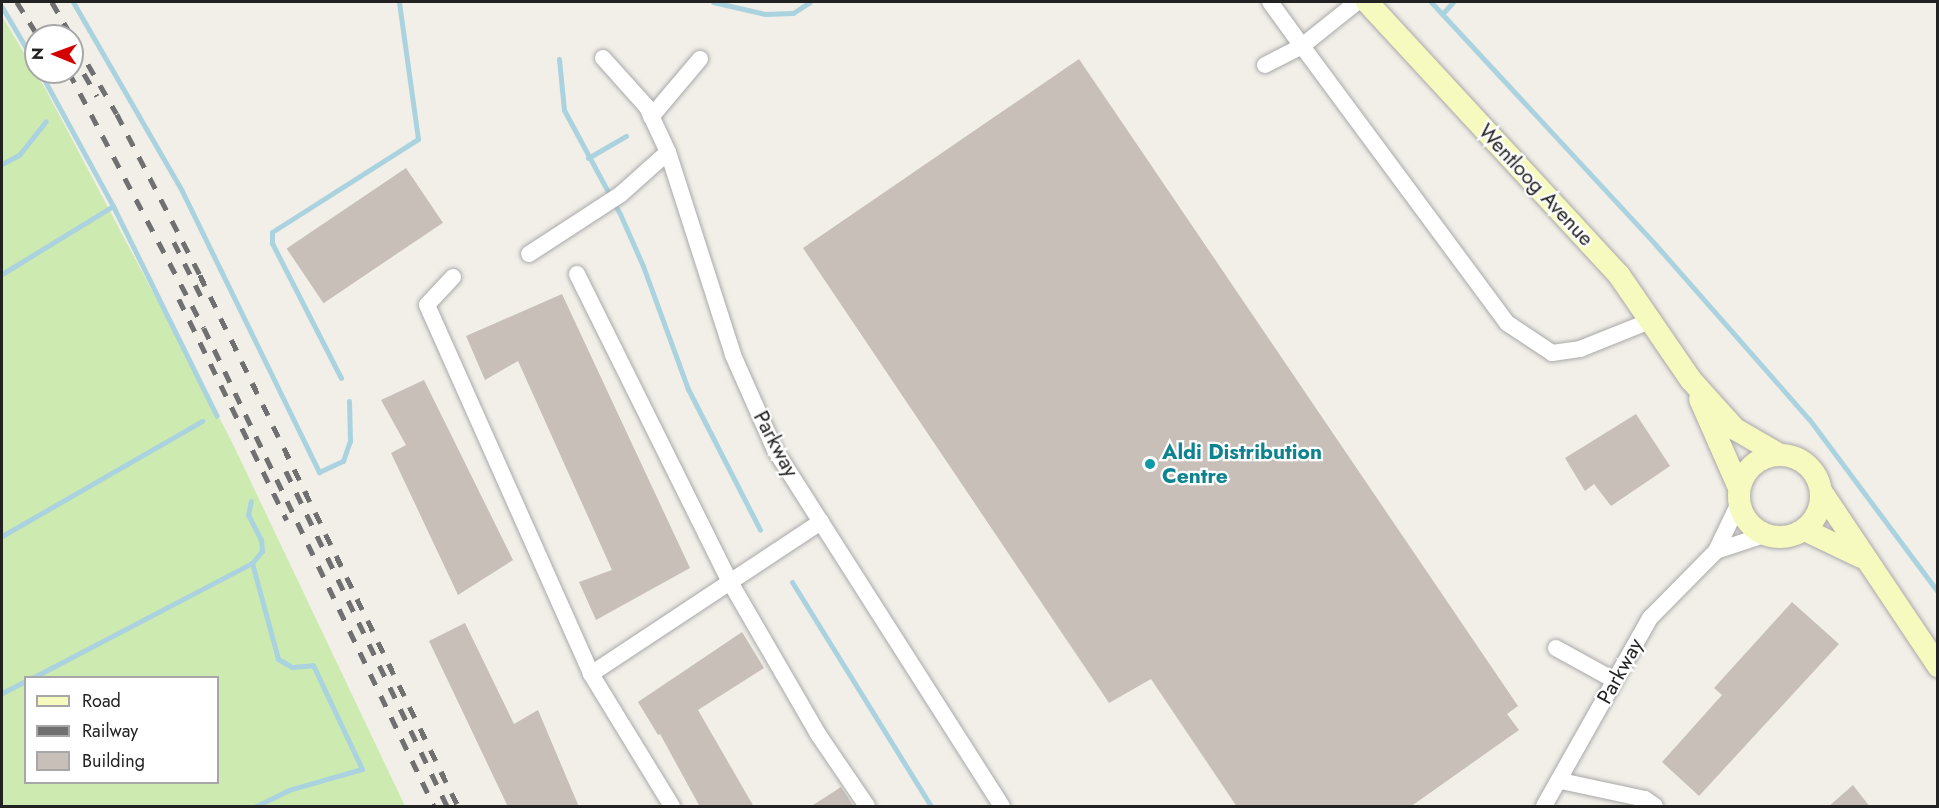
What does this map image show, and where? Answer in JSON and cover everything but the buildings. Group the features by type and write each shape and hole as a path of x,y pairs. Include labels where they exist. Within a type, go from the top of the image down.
{"main road":[{"name":"Wentloog Avenue","path":"1367,2 1619,275 1691,380 1735,429 1780,455 1807,464 1861,556 1938,666"},
{"name":"Wentloog Avenue","path":"1691,380 1739,496 1743,516 1764,535"},
{"path":"1739,496 1754,464 1780,455"},
{"path":"1764,535 1778,538 1805,530 1818,512 1821,491"},
{"path":"1805,530 1861,556"}],"street":[{"path":"1270,2 1508,323 1552,353 1580,349 1650,321"},
{"path":"1265,65 1302,46 1357,2"},
{"name":"Parkway","path":"603,58 651,117 668,152 733,355 775,450 1002,807"},
{"path":"651,117 700,59"},
{"path":"528,254 621,194 668,152"},
{"path":"578,274 730,582 818,734 867,807"},
{"path":"453,277 427,305 591,674 672,807"},
{"name":"Parkway","path":"1544,807 1561,781 1614,680 1650,618 1716,551 1739,496"},
{"path":"591,674 821,522"},
{"name":"Parkway","path":"1716,551 1764,535"},
{"path":"1556,648 1614,680"},
{"path":"1561,781 1645,799 1655,807"}],"green space":[{"path":"2,16 24,53 24,84 42,84 46,90 231,440 405,806 2,806"}],"waterway":[{"path":"73,2 182,191 319,472 343,461 350,441 349,401"},
{"path":"341,378 272,243 272,232 418,139 399,2"},
{"path":"713,2 765,14 793,13 810,2"},
{"path":"1431,2 1655,244 1809,419 1938,592"},
{"path":"1442,14 1453,2"},
{"path":"2,7 24,45"},
{"path":"559,59 564,110 620,214 643,266 688,389 760,530"},
{"path":"47,84 113,206 217,416"},
{"path":"2,164 19,155 46,121"},
{"path":"588,158 626,136"},
{"path":"2,274 113,206"},
{"path":"2,536 202,421"},
{"path":"36,676 252,563 262,551 261,540 248,515 251,501"},
{"path":"252,563 278,659 292,667 313,665 362,769 289,790 256,806"},
{"path":"792,582 931,806"},
{"path":"2,693 24,682"}],"railway":[{"path":"17,2 31,24"},
{"path":"52,2 117,114 200,275 458,806"},
{"path":"84,74 97,96"},
{"path":"75,84 204,328 434,806"},
{"path":"174,242 205,304"},
{"path":"179,299 287,520"},
{"path":"286,471 447,806"}],"place":[{"name":"Aldi Distribution Centre","path":"1150,464"}]}
